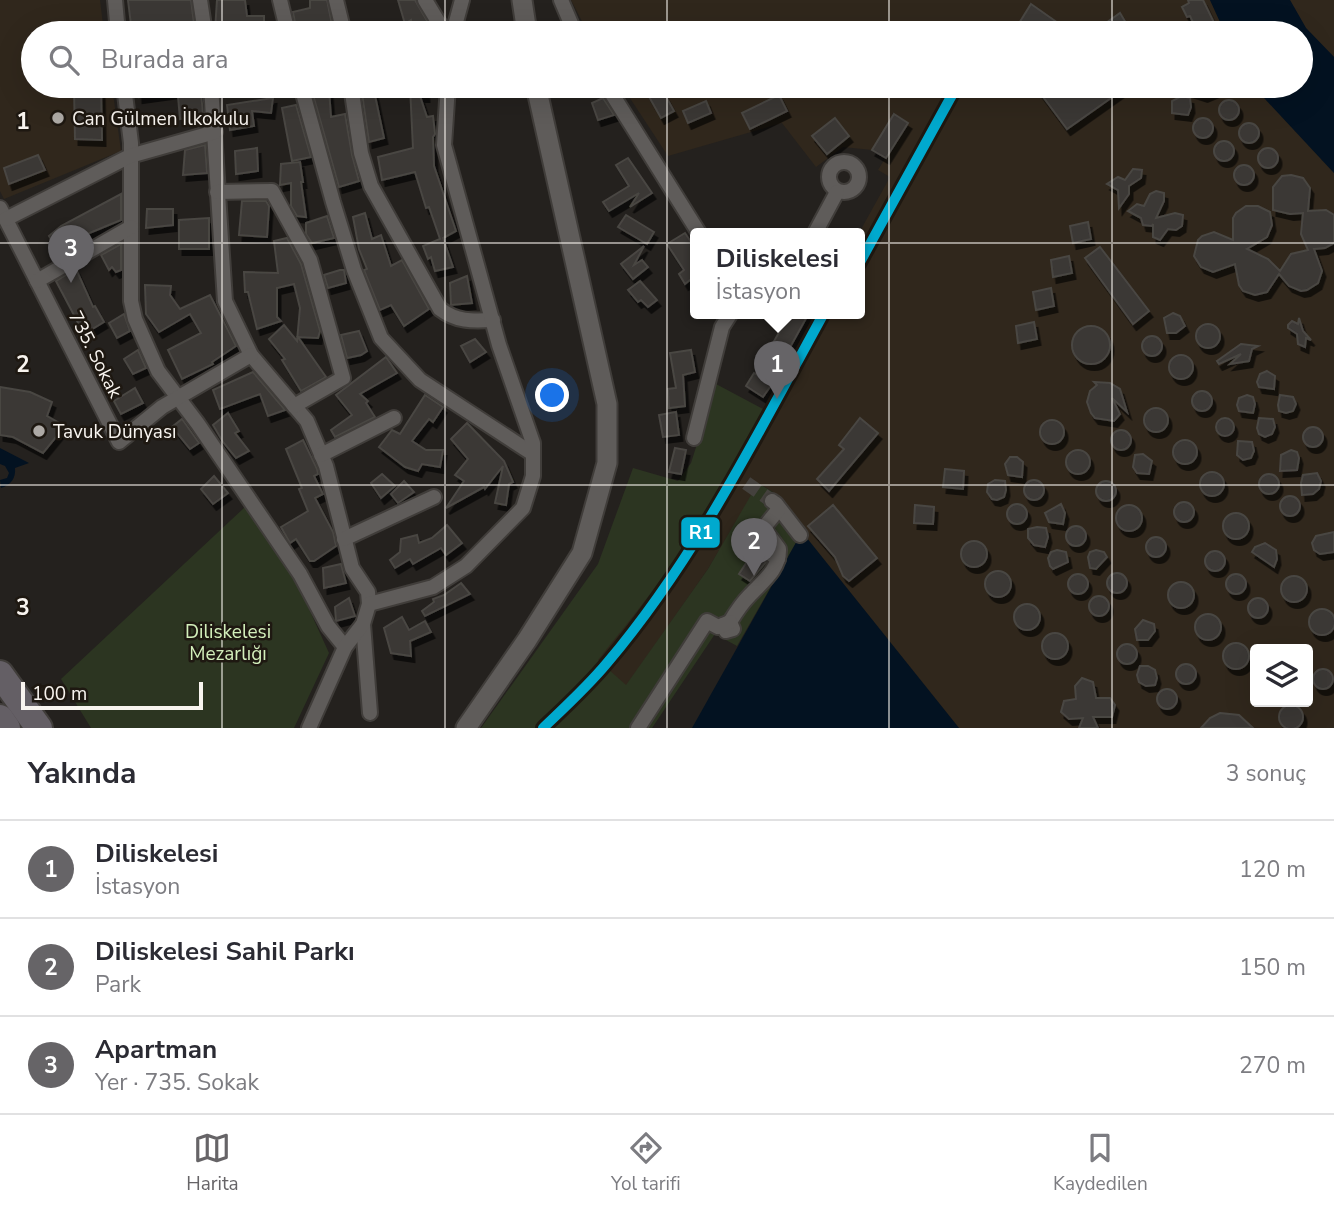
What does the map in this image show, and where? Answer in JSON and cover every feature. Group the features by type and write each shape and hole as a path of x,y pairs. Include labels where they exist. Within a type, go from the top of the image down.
{"highway":[{"path":"0,674 39,728"},
{"path":"0,718 7,728"}],"main road":[{"path":"522,0 525,21"},
{"path":"466,728 527,640 582,553 607,463 607,404 539,98"}],"street":[{"path":"115,0 117,21"},
{"path":"200,0 203,21"},
{"path":"280,0 285,21"},
{"path":"336,0 341,21"},
{"path":"425,0 438,21"},
{"path":"456,21 462,0"},
{"path":"561,0 570,21"},
{"path":"126,98 131,142 131,301 135,318 158,371 198,424 300,574 328,626 345,647"},
{"path":"212,98 225,301 251,355 307,421 327,467 352,568 368,592 369,604 363,624 370,713"},
{"path":"304,98 350,259 381,338 421,380 533,454"},
{"path":"353,98 361,153 371,186 440,309 452,318 465,321 493,320"},
{"path":"369,604 433,587 466,566 523,508 533,476 533,443 493,320 444,145 446,98"},
{"path":"615,98 696,228"},
{"path":"3,213 130,156 215,132"},
{"path":"217,192 272,191 310,260 343,378 294,406"},
{"path":"819,228 838,192"},
{"name":"735. Sokak","path":"3,213 119,442 162,407 178,398"},
{"path":"37,281 131,227"},
{"path":"694,438 722,327 727,319"},
{"path":"178,398 251,355"},
{"path":"321,455 394,418"},
{"path":"344,539 434,497"},
{"path":"638,728 708,621 716,626 727,624 752,587 763,585 778,559 777,540 765,528 777,513 774,502 800,535"},
{"path":"760,550 761,548 778,559"},
{"path":"309,728 345,647 363,624"}],"shaded area":[{"name":"Can Gülmen İlkokulu","path":"0,0 100,0 103,21 21,21 21,98 114,98 121,151 4,199 0,191"},
{"path":"571,0 1210,0 1220,21 582,21"},
{"path":"1290,0 1334,0 1334,57 1313,35 1313,21 1302,21"},
{"path":"630,98 1264,98 1334,173 1334,728 959,728 802,532 776,494 759,483 708,569 626,686 597,660 652,592 687,541 812,319 865,319 865,228 862,228 890,177 878,170 907,123 894,114 872,150 843,147 816,167 782,123 668,156"}],"green space":[{"path":"716,384 763,409 682,549 645,602 598,660 626,685 708,569 758,483 776,494 802,532 737,646 715,634 652,728 639,728 707,618 634,728 481,728 598,564 633,468 678,481 691,463"},
{"name":"Diliskelesi Mezarlığı","path":"245,507 299,587 329,653 294,728 91,728 61,679"}],"water":[{"path":"1210,0 1290,0 1302,21 1220,21"},
{"path":"1313,35 1334,57 1334,173 1264,98 1313,98"},
{"path":"0,448 29,463 15,468 12,481 1,488 0,480 7,478 9,473 5,466 0,464"},
{"path":"802,532 959,728 692,728"}],"building":[{"path":"128,0 191,0 194,21 131,21"},
{"path":"217,0 245,0 247,16 264,16 264,21 216,21"},
{"path":"310,0 327,0 331,21 295,21 293,12 310,8"},
{"path":"398,0 415,0 427,21 404,21"},
{"path":"1188,0 1203,0 1213,21 1192,21 1182,7 1189,3"},
{"path":"1031,4 1055,21 1020,21"},
{"path":"1120,13 1125,21 1109,21"},
{"path":"74,98 101,98 102,140 75,139"},
{"path":"178,98 201,98 203,115 180,119"},
{"path":"273,98 271,113 252,111 254,126 230,130 227,105"},
{"path":"314,98 330,98 331,117 345,114 359,181 339,187"},
{"path":"363,98 376,98 384,138 369,142"},
{"path":"411,98 421,98 427,117 433,116 434,166 456,231 443,238 453,267 435,271 431,257 428,259 423,246 440,239 429,207 426,208 415,172 382,180 378,157 413,148"},
{"path":"603,98 614,115 598,120 592,103"},
{"path":"650,98 667,98 674,111 661,118"},
{"path":"773,98 780,98 787,111 750,129 742,113"},
{"path":"1044,98 1111,98 1067,129"},
{"path":"1190,98 1188,115 1172,113 1172,101"},
{"path":"1229,100 1236,103 1239,110 1236,117 1229,120 1222,117 1219,110 1222,103"},
{"path":"706,101 711,113 688,123 683,111"},
{"path":"296,105 311,157 292,161 282,108"},
{"path":"894,114 908,123 886,158 872,150"},
{"path":"835,118 849,136 827,154 812,136"},
{"path":"1203,118 1210,121 1213,128 1210,135 1203,138 1196,135 1193,128 1196,121"},
{"path":"1249,123 1256,126 1259,133 1256,140 1249,143 1242,140 1239,133 1242,126"},
{"path":"1220,141 1228,141 1234,151 1228,161 1220,161 1214,155 1214,147"},
{"path":"205,145 207,173 183,175 185,150"},
{"path":"257,148 258,171 236,174 235,151"},
{"path":"1268,148 1275,151 1278,158 1275,165 1268,168 1261,165 1258,158 1261,151"},
{"path":"38,155 45,170 9,184 4,168"},
{"path":"628,158 652,193 630,207 639,193 609,211 603,202 629,186 616,165"},
{"path":"300,162 306,217 297,216 291,206 291,183 280,185 281,164"},
{"path":"1244,165 1251,168 1254,175 1251,182 1244,185 1237,182 1234,175 1237,168"},
{"path":"1133,169 1142,170 1141,178 1129,186 1129,194 1119,208 1118,190 1107,184 1118,177 1125,180"},
{"path":"1282,176 1303,178 1310,188 1308,211 1326,210 1334,215 1334,243 1325,248 1314,249 1322,271 1318,283 1301,291 1289,286 1279,274 1267,292 1255,295 1243,291 1239,285 1235,264 1213,272 1201,267 1194,256 1198,240 1214,232 1233,240 1233,218 1246,206 1258,206 1270,212 1272,225 1267,237 1247,249 1268,259 1280,271 1291,254 1308,250 1301,234 1303,213 1290,214 1273,210 1273,187"},
{"path":"1156,191 1164,193 1164,201 1156,218 1175,213 1183,215 1182,226 1176,230 1168,229 1160,240 1153,237 1153,224 1143,225 1141,218 1128,211 1137,204 1144,206 1150,194"},
{"path":"121,194 121,220 87,234 89,237 58,251 49,236 61,226"},
{"path":"242,201 266,201 269,206 267,237 239,235"},
{"path":"147,209 173,209 173,225 146,228"},
{"path":"365,213 372,239 381,235 391,266 402,260 429,309 404,326 391,305 380,310 364,270 367,269 359,249 353,217"},
{"path":"626,215 654,232 647,244 618,227"},
{"path":"327,216 334,238 312,243 306,234 306,223"},
{"path":"209,218 209,249 179,249 179,220"},
{"path":"1088,222 1091,239 1073,243 1070,226"},
{"path":"685,233 690,240 690,280 685,284 679,274 684,270 667,244"},
{"path":"287,238 301,264 320,331 318,338 298,337 326,377 301,391 282,360 285,359 269,339 284,325 297,341 300,308 294,284 277,288 277,317 281,321 257,329 248,292 245,292 244,272 278,273 274,241"},
{"path":"121,244 121,270 116,272 112,267 109,270 101,255"},
{"path":"644,246 634,265 642,260 648,267 633,279 621,264"},
{"path":"1100,247 1149,311 1133,324 1085,258"},
{"path":"1069,256 1072,273 1053,277 1051,260"},
{"path":"76,269 93,307 95,306 104,322 84,334 56,281"},
{"path":"344,270 346,283 328,288 324,275"},
{"path":"467,276 472,303 451,305 450,283"},
{"path":"640,281 657,300 648,307 641,300 638,302 628,290"},
{"path":"145,285 171,286 170,295 180,309 210,295 236,346 212,362 213,364 182,379 168,350 201,333 190,314 159,332 146,314"},
{"path":"1051,288 1054,306 1036,310 1033,292"},
{"path":"1173,313 1180,316 1185,326 1176,333 1167,333 1164,318"},
{"path":"124,314 130,331 117,338 109,323"},
{"path":"1299,318 1303,331 1311,340 1306,338 1305,347 1298,344 1297,334 1288,328 1292,321 1298,324"},
{"path":"787,319 806,319 788,351 773,343"},
{"path":"1034,322 1037,339 1018,343 1016,326"},
{"path":"1203,324 1213,324 1220,331 1220,341 1213,348 1203,348 1196,341 1196,331"},
{"path":"1091,326 1104,332 1110,345 1104,358 1091,364 1078,358 1072,345 1078,332"},
{"path":"359,331 367,351 347,358 341,335"},
{"path":"1152,336 1159,339 1162,346 1159,353 1152,356 1145,353 1142,346 1145,339"},
{"path":"475,339 486,352 470,362 461,346"},
{"path":"1241,344 1258,346 1252,349 1249,361 1230,364 1241,354 1219,364 1217,361"},
{"path":"138,350 146,368 133,374 124,359"},
{"path":"691,350 695,372 683,375 685,406 669,408 668,389 676,388 670,353"},
{"path":"1181,355 1190,358 1193,367 1190,376 1181,379 1172,376 1169,367 1172,358"},
{"path":"386,357 397,373 360,394 368,401 366,403 375,417 335,437 331,430 352,415 336,395"},
{"path":"1267,371 1275,376 1274,389 1259,387 1257,382 1260,374"},
{"path":"253,372 285,410 268,416 260,394 220,409 213,390"},
{"path":"754,373 772,384 763,397 746,386"},
{"path":"1094,382 1110,383 1120,389 1127,412 1112,398 1120,414 1114,421 1095,418 1087,402 1090,391 1097,385"},
{"path":"0,387 30,392 52,402 47,416 65,426 43,453 13,437 0,435"},
{"path":"135,388 143,403 121,414 114,401"},
{"path":"1202,391 1209,394 1212,401 1209,408 1202,411 1195,408 1192,401 1195,394"},
{"path":"425,395 443,407 433,422 429,419 412,441 426,450 443,450 440,467 422,464 418,471 405,467 379,447 392,430 400,434"},
{"path":"1247,395 1253,397 1253,413 1239,411 1237,405 1239,398"},
{"path":"1280,395 1293,397 1296,404 1293,411 1279,411"},
{"path":"1151,408 1161,408 1168,415 1168,425 1161,432 1151,432 1144,425 1144,415"},
{"path":"676,412 679,435 663,437 659,415"},
{"path":"228,413 239,431 235,433 249,451 236,458 213,425"},
{"path":"860,418 878,433 829,491 817,479 844,449 839,445"},
{"path":"1221,418 1229,418 1234,427 1232,434 1221,436 1216,431 1216,423"},
{"path":"1259,418 1273,419 1275,427 1272,434 1265,437 1259,434"},
{"path":"182,419 199,443 190,449 172,427"},
{"path":"1047,420 1057,420 1064,427 1064,437 1057,444 1047,444 1040,437 1040,427"},
{"path":"467,423 504,461 513,482 509,484 506,505 495,503 503,466 485,489 484,487 446,508 464,481 455,475 468,459 451,439"},
{"path":"1313,427 1320,430 1323,437 1320,444 1313,447 1306,444 1303,437 1306,430"},
{"path":"1121,430 1128,433 1131,440 1128,447 1121,450 1114,447 1111,440 1114,433"},
{"path":"303,440 317,469 318,474 314,476 323,494 315,498 333,532 336,546 314,561 310,561 296,539 290,543 281,527 308,511 286,449"},
{"path":"1180,440 1190,440 1197,447 1197,457 1190,464 1180,464 1173,457 1173,447"},
{"path":"1238,441 1252,442 1254,451 1251,458 1243,460 1237,455"},
{"path":"675,448 686,450 681,474 669,472"},
{"path":"1073,450 1083,450 1090,457 1090,467 1083,474 1073,474 1066,467 1066,457"},
{"path":"1291,450 1297,452 1299,458 1297,470 1280,471 1281,455"},
{"path":"1143,454 1152,461 1149,474 1137,473 1133,467 1135,455"},
{"path":"1010,457 1017,457 1023,462 1022,477 1008,475 1005,464"},
{"path":"945,469 964,471 963,489 943,487"},
{"path":"1212,472 1221,475 1224,484 1221,493 1212,496 1203,493 1200,484 1203,475"},
{"path":"1317,473 1321,481 1319,489 1313,494 1302,495 1303,475"},
{"path":"382,474 395,486 381,498 371,483"},
{"path":"1269,474 1276,477 1279,484 1276,491 1269,494 1262,491 1259,484 1262,477"},
{"path":"214,476 228,493 213,504 201,489"},
{"path":"995,480 1005,481 1006,490 1004,497 997,500 992,499 987,492 988,484"},
{"path":"1034,480 1041,483 1044,490 1041,497 1034,500 1027,497 1024,490 1027,483"},
{"path":"404,481 414,492 398,503 391,494"},
{"path":"1106,481 1113,484 1116,491 1113,498 1106,501 1099,498 1096,491 1099,484"},
{"path":"1290,496 1297,499 1300,506 1297,513 1290,516 1283,513 1280,506 1283,499"},
{"path":"1184,502 1191,505 1194,512 1191,519 1184,522 1177,519 1174,512 1177,505"},
{"path":"1017,504 1024,507 1027,514 1024,521 1017,524 1010,521 1007,514 1010,507"},
{"path":"1061,504 1065,513 1063,524 1049,522 1045,513"},
{"path":"833,505 877,558 849,581 843,576 835,557 808,526"},
{"path":"915,505 934,507 933,524 914,523"},
{"path":"1129,505 1138,509 1142,518 1138,527 1129,531 1120,527 1116,518 1120,509"},
{"path":"1236,513 1245,517 1249,526 1245,535 1236,539 1227,535 1223,526 1227,517"},
{"path":"447,525 462,543 446,555 441,548 413,564 410,559 395,568 390,560 400,552 401,539 417,535 419,543 432,538"},
{"path":"1076,526 1083,529 1086,536 1083,543 1076,546 1069,543 1066,536 1069,529"},
{"path":"1046,528 1048,537 1045,547 1034,545 1028,538 1028,529"},
{"path":"1334,532 1334,552 1320,554 1314,550 1312,543 1316,536"},
{"path":"1156,537 1163,540 1166,547 1163,554 1156,557 1149,554 1146,547 1149,540"},
{"path":"974,541 983,545 987,554 983,563 974,567 965,563 961,554 965,545"},
{"path":"1265,543 1276,550 1274,567 1252,552 1255,547"},
{"path":"1215,551 1222,554 1225,561 1222,568 1215,571 1208,568 1205,561 1208,554"},
{"path":"1051,552 1066,552 1068,562 1053,569 1048,558"},
{"path":"1090,552 1104,552 1107,557 1096,569 1090,568 1088,557"},
{"path":"752,554 766,562 750,581 739,574"},
{"path":"341,564 346,583 324,588 323,568"},
{"path":"998,571 1007,575 1011,584 1007,593 998,597 989,593 985,584 989,575"},
{"path":"1117,573 1124,576 1127,583 1124,590 1117,593 1110,590 1107,583 1110,576"},
{"path":"1078,574 1085,577 1088,584 1085,591 1078,594 1071,591 1068,584 1071,577"},
{"path":"1236,574 1243,577 1246,584 1243,591 1236,594 1229,591 1226,584 1229,577"},
{"path":"1294,576 1303,580 1307,589 1303,598 1294,602 1285,598 1281,589 1285,580"},
{"path":"1181,582 1190,586 1194,595 1190,604 1181,608 1172,604 1168,595 1172,586"},
{"path":"461,583 470,594 425,616 422,611 434,602 433,599"},
{"path":"1099,596 1106,599 1109,606 1106,613 1099,616 1092,613 1089,606 1092,599"},
{"path":"349,598 355,616 336,621 335,607"},
{"path":"1258,598 1265,601 1268,608 1265,615 1258,618 1251,615 1248,608 1251,601"},
{"path":"1027,604 1036,608 1040,617 1036,626 1027,630 1018,626 1014,617 1018,608"},
{"path":"1322,609 1331,613 1335,622 1331,631 1322,635 1313,631 1309,622 1313,613"},
{"path":"1208,614 1217,618 1221,627 1217,636 1208,640 1199,636 1195,627 1199,618"},
{"path":"402,617 409,630 425,621 431,632 410,641 411,656 391,653 384,628"},
{"path":"1143,620 1154,624 1155,631 1148,640 1137,640 1135,629"},
{"path":"1055,633 1064,637 1068,646 1064,655 1055,659 1046,655 1042,646 1046,637"},
{"path":"1236,643 1245,647 1249,656 1245,665 1236,669 1227,665 1223,656 1227,647"},
{"path":"1127,644 1134,647 1137,654 1134,661 1127,664 1120,661 1117,654 1120,647"},
{"path":"1186,664 1193,667 1196,674 1193,681 1186,684 1179,681 1176,674 1179,667"},
{"path":"1140,666 1155,670 1155,685 1146,686 1139,682 1137,675"},
{"path":"1319,670 1327,670 1332,675 1332,683 1327,688 1319,688 1314,683 1314,675"},
{"path":"1082,678 1093,682 1096,698 1110,698 1115,705 1112,717 1093,717 1098,728 1079,728 1083,718 1069,719 1061,712 1064,701 1076,699 1075,686"},
{"path":"1167,689 1174,692 1177,699 1174,706 1167,709 1160,706 1157,699 1160,692"},
{"path":"1282,708 1300,708 1303,722 1300,726 1282,726 1279,712"},
{"path":"1220,713 1239,715 1253,728 1201,728 1210,718"}],"tunnel":[{"path":"729,471 772,501"}],"transit line":[{"name":"R1","path":"865,253 950,98"},
{"name":"R1","path":"543,728 600,672 669,581 724,494 821,319"}],"place":[{"name":"Can Gülmen İlkokulu","path":"58,118"},
{"name":"Apartman","path":"71,283"},
{"name":"Diliskelesi","path":"777,399"},
{"name":"Tavuk Dünyası","path":"39,431"},
{"name":"Diliskelesi Sahil Parkı","path":"754,576"}]}
